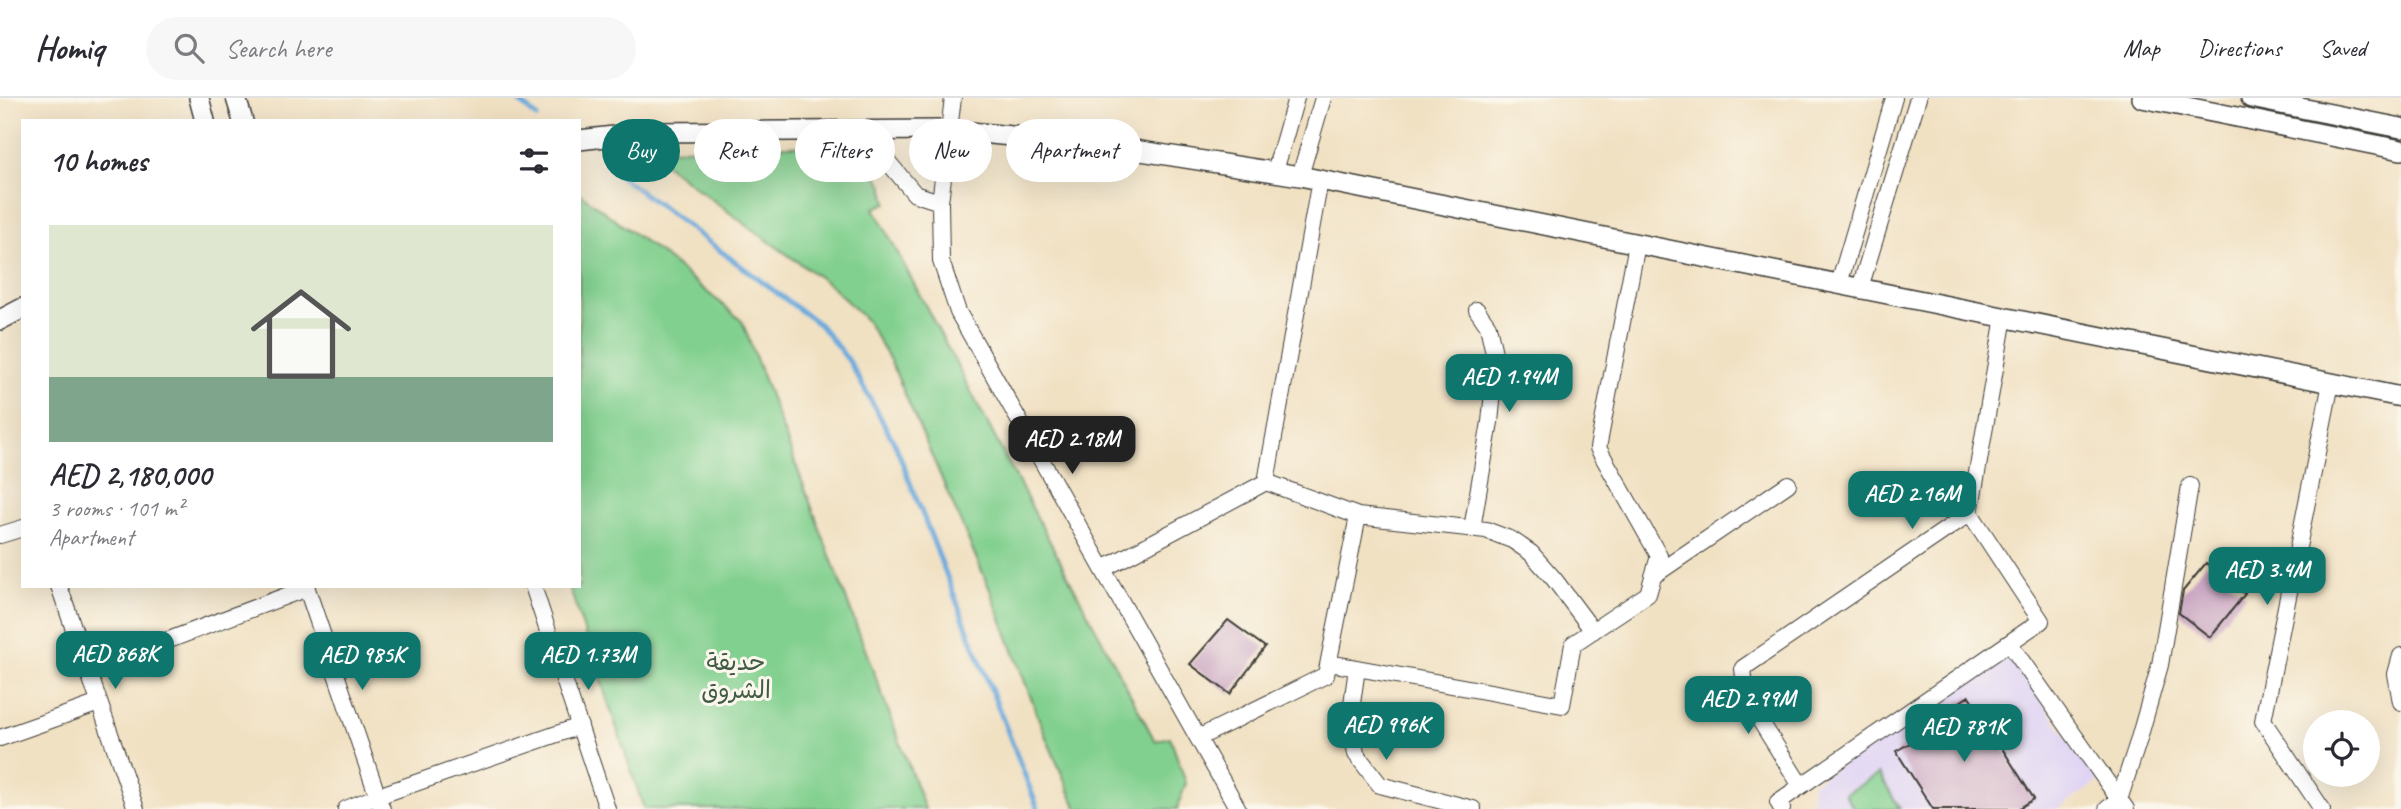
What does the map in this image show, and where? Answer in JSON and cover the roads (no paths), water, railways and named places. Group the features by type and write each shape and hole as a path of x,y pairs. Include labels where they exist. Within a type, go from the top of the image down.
{"street":[{"path":"199,98 204,119"},
{"path":"236,98 242,119"},
{"path":"950,119 953,98"},
{"path":"1275,171 1296,98"},
{"path":"1300,176 1323,98"},
{"path":"1839,284 1894,98"},
{"path":"1860,288 1918,98"},
{"path":"2142,98 2401,150"},
{"path":"2251,98 2401,128"},
{"path":"581,140 649,132 795,131"},
{"path":"992,134 1096,145 1275,171 2401,397"},
{"path":"895,170 915,194 940,202"},
{"path":"1266,482 1320,180"},
{"path":"942,182 940,202 941,261 958,312 1238,809"},
{"path":"1329,663 1562,705 1573,643 1648,594 1658,556 1598,448 1637,244"},
{"path":"0,320 21,310"},
{"path":"1472,529 1490,422 1496,362 1488,326 1477,310"},
{"path":"1782,809 1778,802 2041,621 1970,513 2004,317"},
{"path":"2322,809 2263,720 2331,383"},
{"path":"1103,569 1266,482 1358,516 1486,530 1511,540 1531,553 1593,631"},
{"path":"1653,576 1788,484"},
{"path":"2117,806 2160,665 2190,486"},
{"path":"1801,786 1746,698 1743,668 1970,513"},
{"path":"1198,738 1326,675 1358,516"},
{"path":"0,535 21,529"},
{"path":"60,588 136,809"},
{"path":"89,670 303,588"},
{"path":"306,588 380,802"},
{"path":"534,588 607,809"},
{"path":"2009,643 2117,806"},
{"path":"2401,656 2396,674 2401,702"},
{"path":"1357,668 1350,718 1356,754 1380,785 1474,809"},
{"path":"0,738 99,703"},
{"path":"346,809 380,802 580,726"}],"waterway":[{"path":"515,98 537,117"},
{"path":"628,182 820,325 849,361 895,444 1038,809"}],"park label":[{"name":"حديقة الشروق","path":"736,676"}]}
